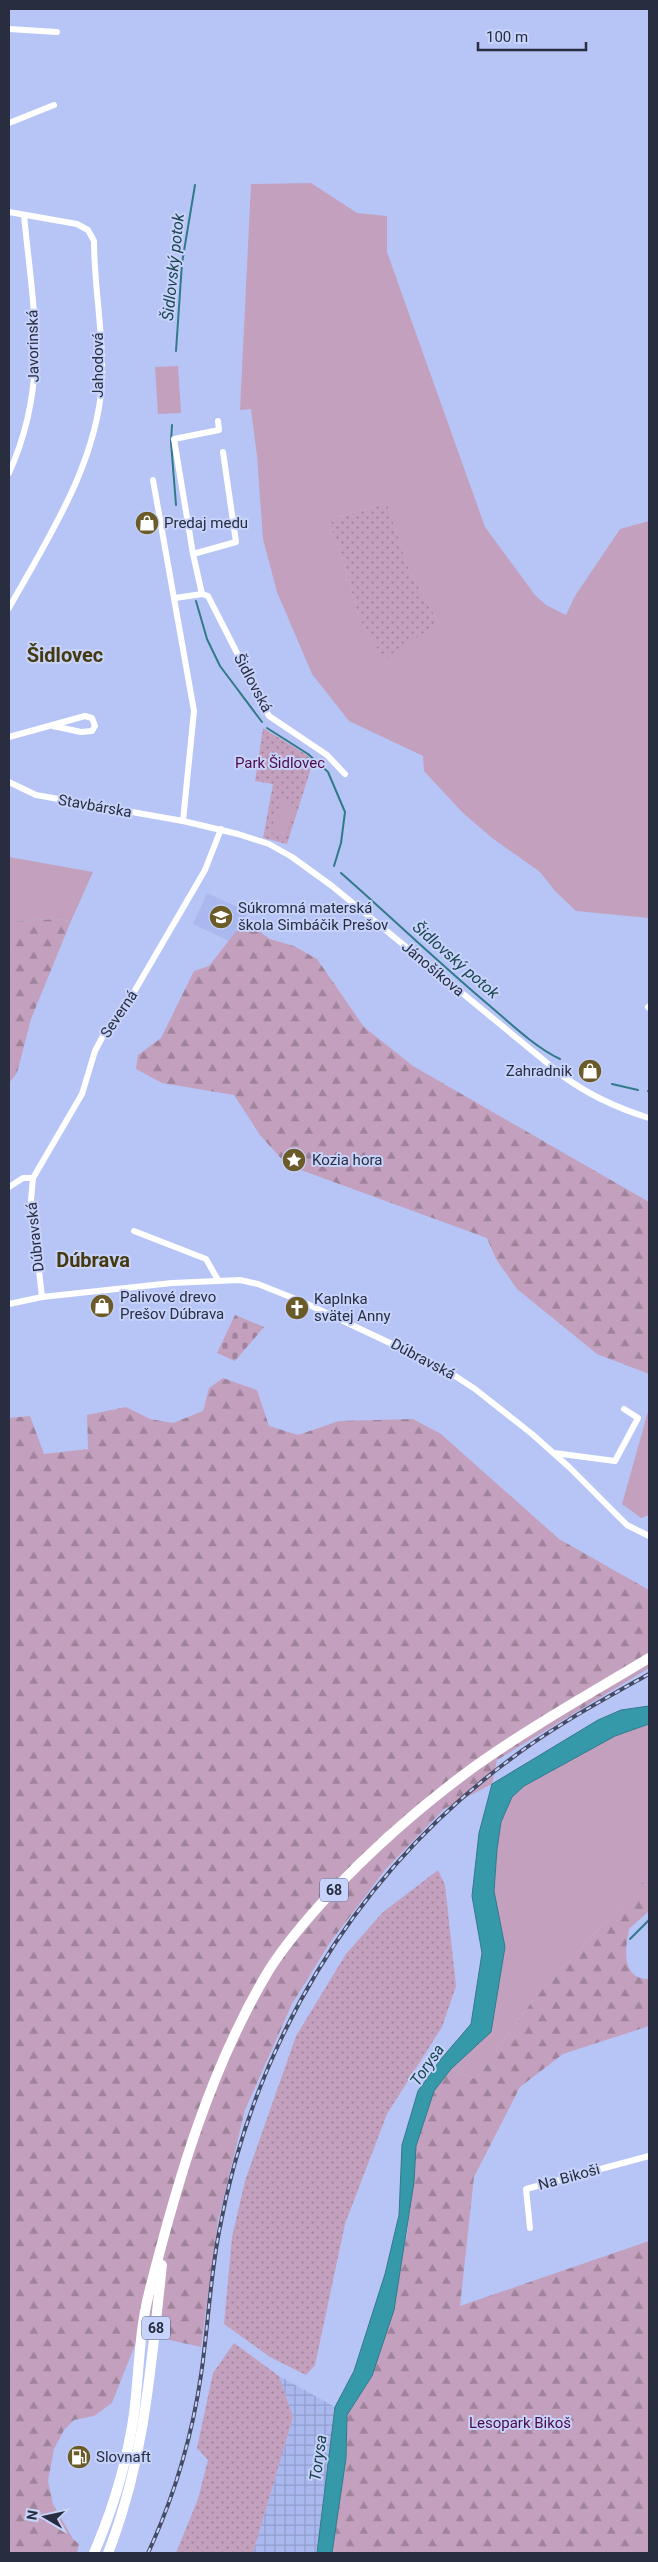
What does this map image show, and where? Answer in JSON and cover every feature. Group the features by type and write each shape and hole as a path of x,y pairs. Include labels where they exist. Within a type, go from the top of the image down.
{"main road":[{"name":"68","path":"94,2553 120,2481 128,2446 147,2302 192,2142 238,2028 270,1969 293,1937 361,1862 459,1779 520,1736 649,1658"},
{"name":"68","path":"108,2553 128,2498 140,2446 153,2358 165,2240"}],"street":[{"path":"9,29 57,32"},
{"path":"9,124 54,105"},
{"name":"Jahodová","path":"9,212 77,224 88,230 94,241 102,382 94,423 72,490 9,608"},
{"name":"Javorinská","path":"9,473 30,413 36,373 36,339 24,215"},
{"path":"175,598 202,594 193,554 174,439 219,430 218,421"},
{"path":"193,554 236,542 223,452"},
{"path":"153,480 194,711 183,821"},
{"name":"Šidlovská","path":"202,594 208,596 269,716 327,754 345,774"},
{"path":"9,737 85,716 92,718 95,723 92,731 86,733 53,726"},
{"name":"Stavbárska","path":"9,782 36,795 183,821"},
{"name":"Jánošíkova","path":"183,821 221,829 269,844 292,857 332,886 563,1076 586,1092 612,1106 649,1118"},
{"name":"Severná","path":"33,1178 82,1094 95,1051 104,1034 134,992 181,914 212,855 221,829"},
{"path":"9,1187 22,1178 33,1178"},
{"name":"Dúbravská","path":"33,1178 31,1200 42,1297"},
{"path":"134,1231 206,1259 218,1280"},
{"name":"Dúbravská","path":"9,1304 42,1297 129,1286 218,1280 244,1280 258,1284 320,1310 443,1368 475,1389 554,1454 627,1525 649,1536"},
{"path":"554,1454 615,1462 638,1418 624,1409"},
{"name":"Na Bikoši","path":"530,2228 526,2189 649,2156"}],"shaded area":[{"name":"Súkromná materská škola Simbáčik Prešov","path":"207,893 248,912 229,941 193,924"},
{"path":"649,1706 649,1724 615,1736 524,1786 512,1797 501,1822 494,1891 505,1947 491,2032 451,2069 434,2091 416,2146 414,2182 394,2310 372,2376 347,2415 346,2458 332,2553 317,2553 335,2407 354,2371 385,2274 399,2215 402,2145 418,2091 441,2059 471,2024 482,1953 472,1896 479,1833 492,1784 598,1720 621,1710"},
{"path":"279,2376 335,2407 317,2553 253,2553 293,2417"}],"green space":[{"path":"311,183 357,213 387,216 387,252 485,527 535,595 546,605 566,615 575,596 620,529 649,521 649,918 576,911 555,891 540,872 492,838 462,812 424,771 423,756 349,721 312,674 277,592 263,539 257,456 251,409 240,410 251,184","holes":["387,503 409,570 439,623 384,659 359,618 342,556 329,524 339,517"]},
{"path":"178,366 181,413 158,414 155,367"},
{"path":"387,503 409,570 439,623 384,660 359,618 342,556 329,524 339,517"},
{"name":"Park Šidlovec","path":"263,728 307,755 313,762 287,844 263,838 273,784 255,781"},
{"path":"281,800 296,805 285,837 270,832"},
{"path":"9,857 93,872 71,921 56,919 9,921"},
{"path":"56,919 71,921 31,1019 17,1073 9,1083 9,921"},
{"path":"244,921 270,939 294,946 317,959 364,1027 413,1066 649,1202 649,1374 597,1354 517,1289 496,1259 487,1238 287,1165 260,1135 234,1095 162,1083 136,1069 138,1055 161,1038 194,971 209,966"},
{"path":"235,1315 264,1327 235,1361 217,1353"},
{"path":"223,1378 257,1390 269,1426 298,1435 339,1421 413,1419 441,1434 559,1539 649,1590 649,1668 497,1760 492,1784 444,1809 385,1870 329,1944 292,2004 245,2110 218,2221 201,2347 165,2339 141,2330 112,2403 94,2416 74,2420 64,2430 54,2449 48,2481 53,2504 73,2539 79,2544 77,2553 9,2553 9,1418 30,1416 44,1454 88,1449 87,1415 126,1407 150,1419 173,1423 203,1411 209,1388"},
{"path":"649,1408 649,1515 641,1518 622,1504"},
{"path":"649,1724 649,1875 536,1996 476,2079 451,2069 491,2032 505,1948 494,1891 497,1849 501,1822 512,1797 524,1786 576,1756 615,1736"},
{"path":"438,1870 445,1885 456,1986 442,2027 387,2114 345,2224 315,2365 306,2375 270,2357 224,2324 232,2237 245,2181 296,2036 346,1954 382,1913"},
{"name":"Lesopark Bikoš","path":"649,1875 649,1911 629,1929 626,1954 629,1968 634,1974 640,1978 649,1979 649,2026 563,2054 520,2087 474,2177 460,2306 649,2241 649,2553 332,2553 346,2458 347,2415 372,2376 407,2235 416,2146 434,2091 451,2069 476,2079 536,1996"},
{"path":"234,2343 279,2376 293,2417 253,2553 176,2553 198,2499 208,2460 197,2448 213,2373"}],"waterway":[{"name":"Šidlovský potok","path":"176,351 182,263 195,185"},
{"name":"Šidlovský potok","path":"172,425 171,442 176,505"},
{"name":"Šidlovský potok","path":"196,601 207,639 220,666 262,722"},
{"name":"Šidlovský potok","path":"267,728 308,754 328,772 345,812 341,843 334,866"},
{"name":"Šidlovský potok","path":"341,873 515,1028 532,1042 560,1059"},
{"name":"Šidlovský potok","path":"612,1084 638,1090"},
{"path":"630,1939 649,1920"}],"railway":[{"path":"148,2553 174,2488 193,2421 206,2339 216,2250 235,2163 257,2096 284,2032 318,1971 356,1913 401,1859 450,1809 521,1751 575,1716 649,1674"}],"place":[{"name":"Predaj medu","path":"147,523"},
{"name":"Súkromná materská škola Simbáčik Prešov","path":"221,917"},
{"name":"Zahradnik","path":"590,1071"},
{"name":"Kozia hora","path":"294,1160"},
{"name":"Palivové drevo Prešov Dúbrava","path":"102,1306"},
{"name":"Kaplnka svätej Anny","path":"297,1308"},
{"name":"Slovnaft","path":"79,2457"}],"district":[{"name":"Šidlovec","path":"65,655"},
{"name":"Dúbrava","path":"93,1260"}],"water label":[{"name":"Torysa","path":"427,2065"},
{"name":"Torysa","path":"318,2458"}]}
